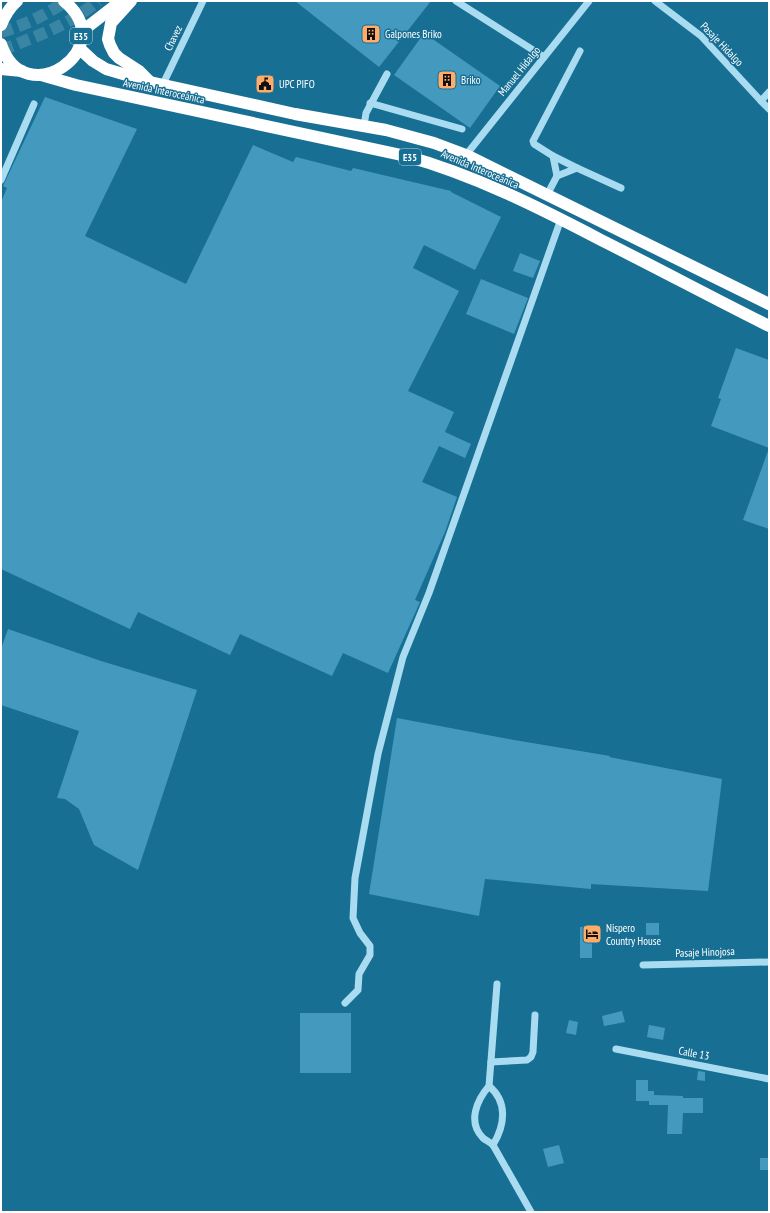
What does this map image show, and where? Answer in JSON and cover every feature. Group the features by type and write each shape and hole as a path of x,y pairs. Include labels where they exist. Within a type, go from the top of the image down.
{"highway":[{"path":"2,19 10,7 17,1"},
{"name":"E35","path":"22,71 31,74 51,74 60,70 75,57 79,48 81,32 76,15 71,7 64,1"},
{"path":"81,32 121,1"},
{"path":"131,1 111,23 109,34 110,45 114,53 139,71 150,82"},
{"path":"1,44 4,53 12,64 22,71"},
{"name":"Avenida Interoceánica","path":"79,48 93,61 106,69 150,82 295,114 386,130 434,143 466,155 768,300"},
{"path":"1,69 22,71"},
{"name":"Avenida Interoceánica","path":"41,75 76,86 406,156 435,164 469,176 561,219 769,326"}],"street":[{"name":"Chavez","path":"163,84 203,1"},
{"path":"456,1 544,57"},
{"name":"Manuel Hidalgo","path":"466,155 589,1"},
{"name":"Pasaje Hidalgo","path":"655,1 701,36 769,109"},
{"path":"580,51 533,141 534,144 553,156 621,188"},
{"path":"364,126 366,113 370,103 387,74"},
{"path":"761,102 769,92"},
{"path":"370,103 462,129"},
{"path":"1,180 34,104"},
{"path":"553,156 558,176"},
{"path":"547,195 558,176 577,168"},
{"path":"345,1003 358,990 359,974 370,955 370,946 360,933 353,918 355,878 378,754 403,657 429,593 561,219"},
{"name":"Pasaje Hinojosa","path":"642,965 769,962"},
{"path":"497,984 489,1086 476,1104 474,1122 477,1130 483,1138 493,1145 531,1212"},
{"path":"491,1062 527,1060 531,1057 533,1052 535,1014"},
{"name":"Calle 13","path":"616,1049 769,1079"},
{"path":"489,1086 499,1097 501,1105 502,1127 500,1134 493,1145"}],"building":[{"name":"Galpones Briko","path":"295,1 431,1 379,67"},
{"name":"Briko","path":"424,33 500,86 470,128 394,75"},
{"path":"45,97 137,129 85,236 186,284 253,145 293,162 296,157 351,171 353,168 451,191 501,217 475,270 424,245 413,268 459,291 408,391 454,412 445,432 471,444 465,458 439,446 422,482 457,497 445,532 415,600 420,602 388,673 343,653 332,676 240,634 230,655 138,612 130,629 1,569 1,202 7,188 3,186"},
{"path":"520,253 540,261 533,278 513,271"},
{"path":"481,279 528,298 514,334 466,314"},
{"path":"736,348 769,360 769,448 711,426 721,399 718,398"},
{"path":"769,451 769,529 743,520"},
{"path":"8,629 101,661 197,690 138,870 94,845 79,809 65,799 57,798 79,731 1,705 1,649"},
{"path":"397,718 610,756 609,757 722,779 708,891 591,884 591,889 485,879 479,916 369,894"},
{"path":"646,923 659,923 659,935 646,935"},
{"path":"580,927 592,927 592,958 580,958"},
{"path":"622,1011 625,1022 604,1026 602,1016"},
{"path":"300,1013 351,1013 351,1073 300,1073"},
{"path":"569,1020 578,1022 576,1035 566,1033"},
{"path":"649,1025 665,1028 663,1040 647,1037"},
{"path":"698,1071 705,1072 705,1081 697,1080"},
{"path":"636,1080 648,1080 648,1091 654,1091 654,1095 683,1096 683,1098 703,1098 703,1113 683,1113 682,1134 667,1134 668,1105 649,1105 649,1101 636,1101"},
{"path":"559,1145 564,1163 548,1167 543,1149"},
{"path":"760,1158 769,1158 769,1170 760,1170"}],"tunnel":[{"path":"1,32 35,19 66,1"},
{"path":"1,49 52,30 80,14 98,1"}],"place":[{"name":"Galpones Briko","path":"371,34"},
{"name":"Briko","path":"447,80"},
{"name":"UPC PIFO","path":"265,84"},
{"name":"Nispero Country House","path":"592,934"}]}
